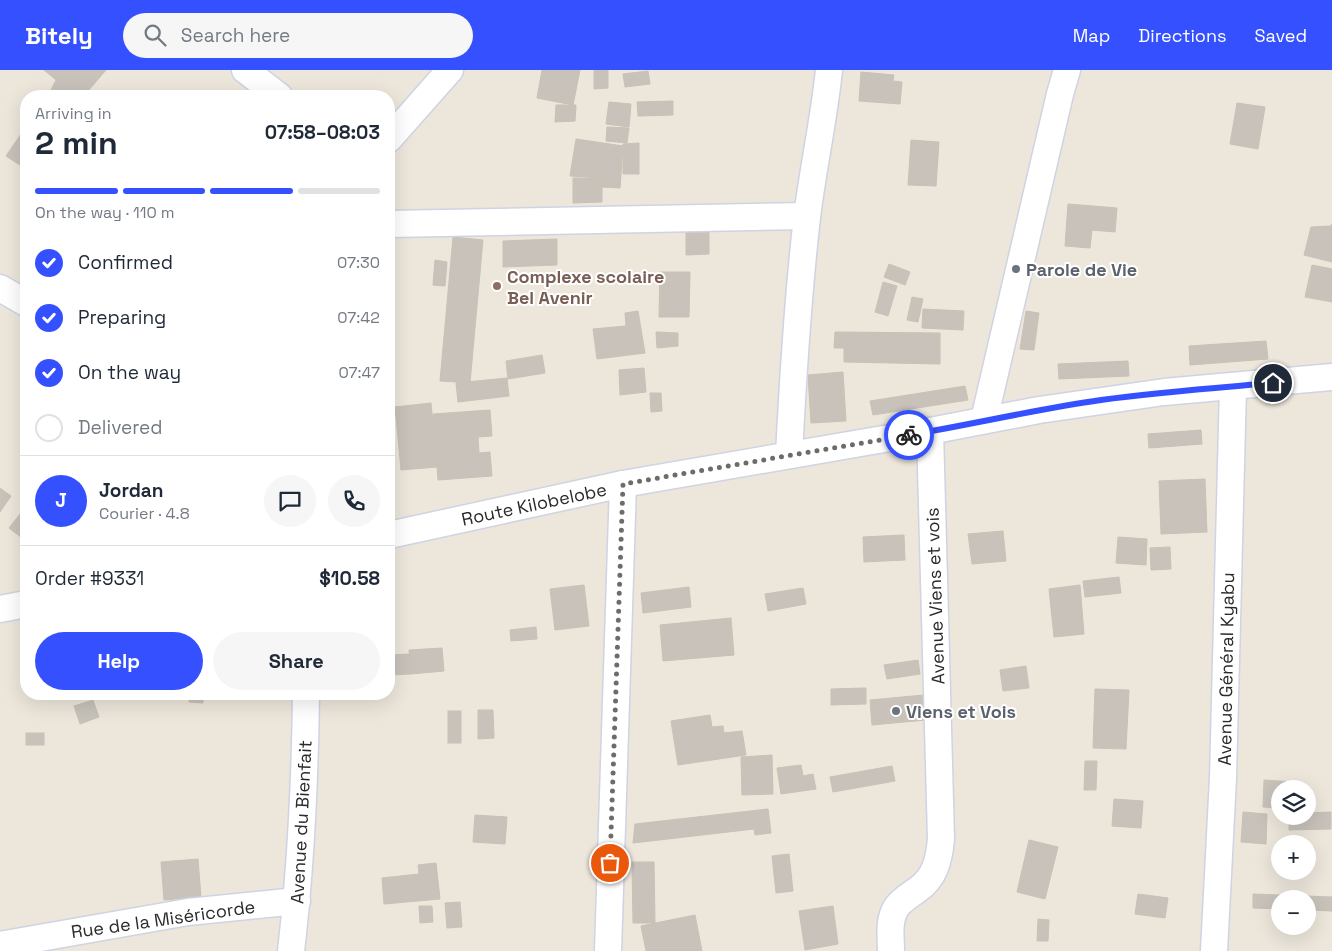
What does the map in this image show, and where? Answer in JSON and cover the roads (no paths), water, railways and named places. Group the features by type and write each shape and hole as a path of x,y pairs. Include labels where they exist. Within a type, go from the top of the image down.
{"street":[{"path":"245,70 271,90"},
{"path":"395,132 450,70"},
{"path":"789,455 796,335 808,216 829,70"},
{"path":"984,420 1057,103 1067,70"},
{"path":"395,224 808,216"},
{"path":"0,288 20,300"},
{"name":"Route Kilobelobe","path":"395,534 623,484 1101,400 1164,392 1332,377"},
{"name":"Avenue Général Kyabu","path":"1214,951 1223,768 1233,386"},
{"name":"Avenue Viens et vois","path":"891,951 891,922 896,908 908,896 925,884 934,872 940,855 930,431"},
{"path":"608,951 623,484"},
{"path":"0,609 20,605"},
{"name":"Avenue du Bienfait","path":"291,951 297,902 305,790 306,700"},
{"name":"Rue de la Miséricorde","path":"0,945 188,912 297,902"}],"place":[{"name":"Parole de Vie","path":"1016,269"},
{"name":"Complexe scolaire Bel Avenir","path":"497,286"},
{"name":"Viens et Vois","path":"896,711"}]}
